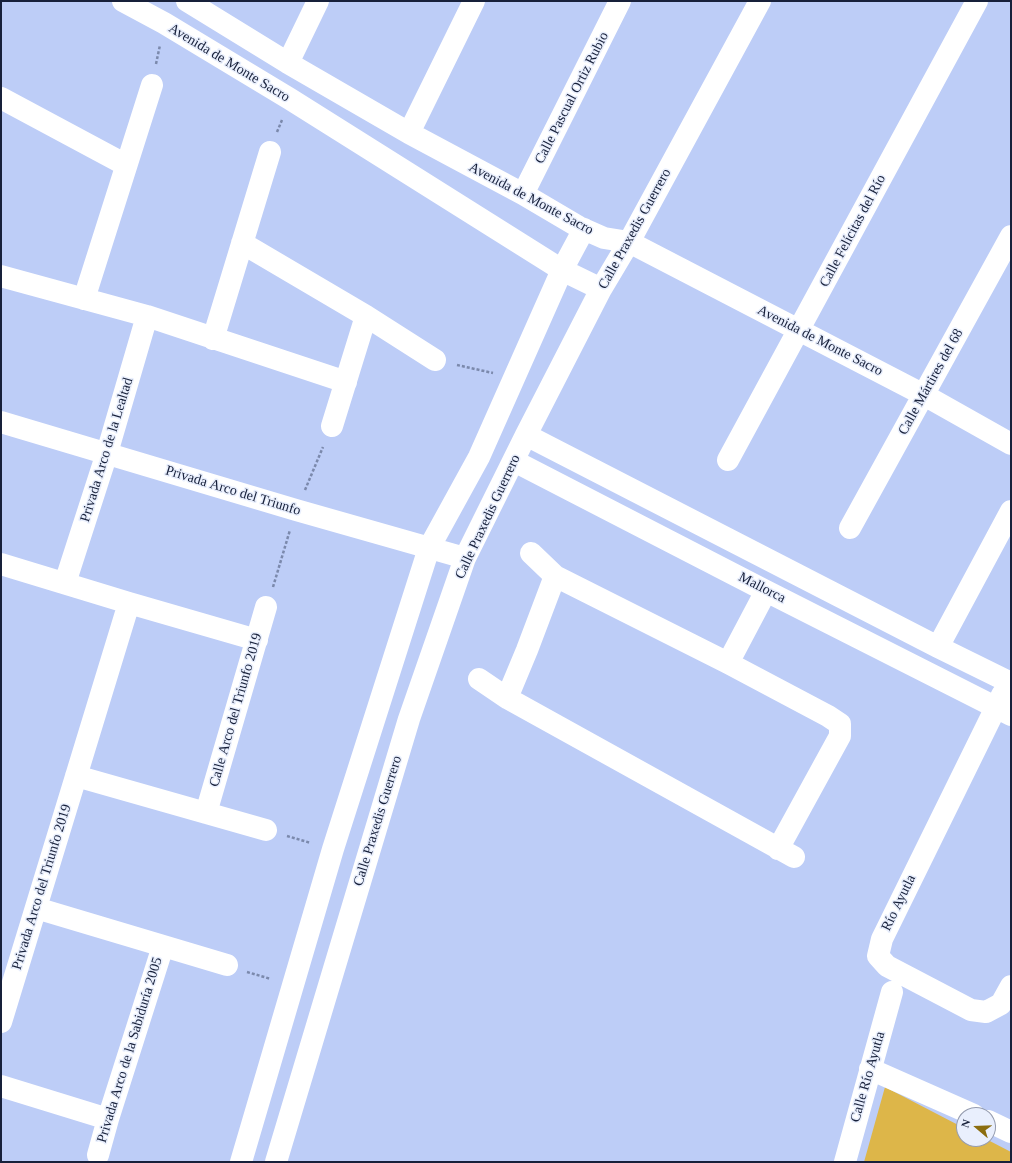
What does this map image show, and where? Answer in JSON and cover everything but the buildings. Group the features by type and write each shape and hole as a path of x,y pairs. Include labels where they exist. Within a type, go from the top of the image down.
{"street":[{"name":"Avenida de Monte Sacro","path":"123,1 164,23 290,99 562,270 601,289"},
{"path":"288,63 318,1"},
{"path":"409,133 474,1"},
{"name":"Calle Pascual Ortiz Rubio","path":"523,194 620,1"},
{"name":"Calle Praxedis Guerrero","path":"276,1162 409,719 465,558 601,289 629,242 760,1"},
{"name":"Calle Felícitas del Río","path":"728,460 977,1"},
{"name":"Avenida de Monte Sacro","path":"199,4 288,63 409,133 523,194 584,229 604,238 629,242 924,395 1011,444"},
{"path":"84,299 152,85"},
{"path":"2,104 126,166"},
{"path":"213,339 270,152"},
{"path":"241,1162 333,849 429,548 479,457 562,270 584,229"},
{"name":"Calle Mártires del 68","path":"850,528 1011,236"},
{"path":"242,242 366,316 435,360"},
{"path":"1,276 147,316 346,382"},
{"name":"Privada Arco de la Lealtad","path":"65,583 107,453 147,316"},
{"path":"332,426 366,316"},
{"name":"Privada Arco del Triunfo","path":"1,422 296,510 465,558"},
{"name":"Mallorca","path":"526,435 938,647 1010,682"},
{"name":"Mallorca","path":"514,461 695,553 766,591 1004,711"},
{"path":"938,647 1011,511"},
{"path":"695,553 707,528"},
{"path":"478,679 507,698 786,853 840,736 840,724 828,716 555,576 531,553"},
{"path":"1,564 257,640"},
{"path":"507,698 555,576"},
{"path":"728,664 766,591"},
{"name":"Privada Arco del Triunfo 2019","path":"1,1022 129,603"},
{"name":"Calle Arco del Triunfo 2019","path":"206,813 266,607"},
{"path":"1004,711 1010,682"},
{"name":"Río Ayutla","path":"1004,711 882,939 878,956 887,966 971,1010 986,1012 1001,1004 1011,986"},
{"path":"76,776 266,830"},
{"path":"36,908 227,965"},
{"name":"Privada Arco de la Sabiduría 2005","path":"98,1155 163,946"},
{"name":"Calle Río Ayutla","path":"844,1162 892,992"},
{"path":"870,1069 956,1107"},
{"path":"1,1086 108,1120"},
{"path":"996,1125 1011,1132"}],"path":[{"path":"152,85 164,23"},
{"path":"270,152 290,99"},
{"path":"435,360 515,378"},
{"path":"266,830 333,849"},
{"path":"227,965 293,986"}],"shaded area":[{"path":"885,1087 956,1124 956,1147 996,1147 996,1144 1011,1152 1011,1162 864,1162"}]}
